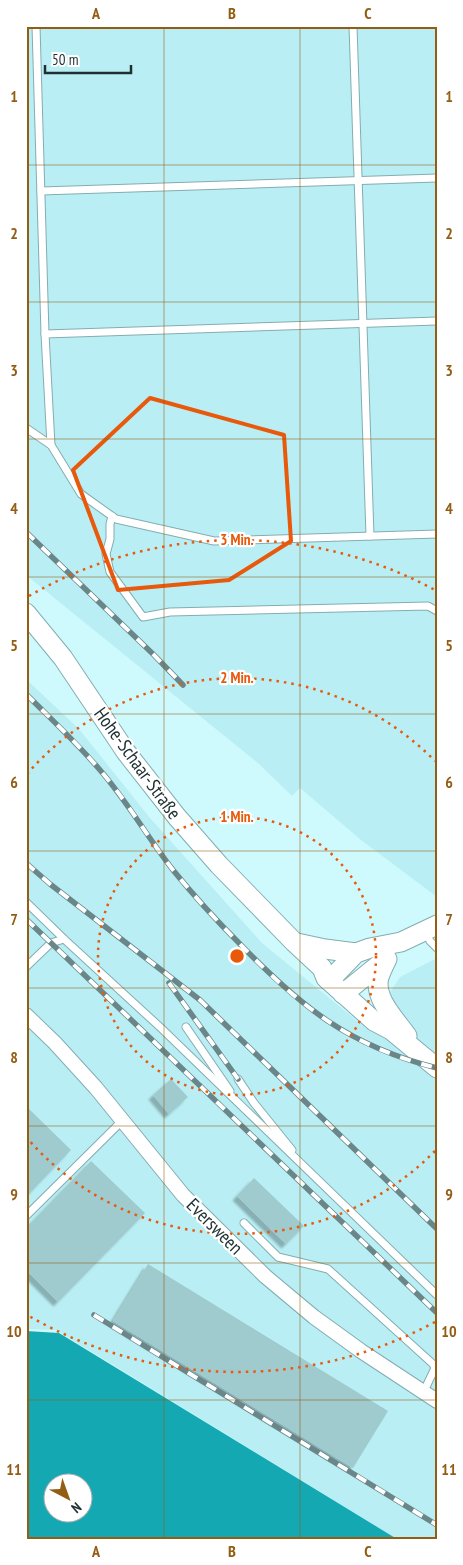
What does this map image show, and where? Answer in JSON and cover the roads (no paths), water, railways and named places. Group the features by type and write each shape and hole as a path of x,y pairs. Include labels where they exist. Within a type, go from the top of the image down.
{"main road":[{"name":"Hohe-Schaar-Straße","path":"26,614 63,658 126,752 171,810 219,865 374,1021 391,1030 437,1068"},
{"path":"294,942 356,953 370,948 401,942 431,928"},
{"path":"401,942 387,959 379,976 379,992 385,1005 416,1050"},
{"path":"336,981 356,953"},
{"path":"336,981 387,959"}],"street":[{"name":"Eversween","path":"26,1015 73,1062 123,1120 183,1195 265,1276 322,1322 437,1402"}],"lane":[{"path":"36,26 45,334 51,445"},
{"path":"353,26 370,536"},
{"path":"40,191 437,178"},
{"path":"45,334 437,321"},
{"path":"26,428 51,445 81,494 116,519 214,541 437,534"},
{"path":"112,516 110,539 106,554 110,572 143,617 170,612 428,606 437,611"},
{"path":"26,902 161,1028 437,1295"},
{"path":"431,928 430,941 437,948"},
{"path":"26,967 51,943 64,939"},
{"path":"186,1027 238,1104"},
{"path":"238,1079 254,1103 304,1166"},
{"path":"26,1216 123,1120"},
{"path":"244,1223 278,1257 328,1269 433,1364 436,1368 423,1393"}],"water":[{"path":"26,1331 59,1333 397,1539 26,1539"}],"railway":[{"path":"26,532 183,685"},
{"path":"26,694 100,770 173,870 230,934 262,966 306,1005 352,1036 406,1059 437,1068"},
{"path":"26,863 50,884 200,1000 437,1229"},
{"path":"26,919 437,1313"},
{"path":"169,983 238,1079"},
{"path":"94,1315 437,1525"}]}
